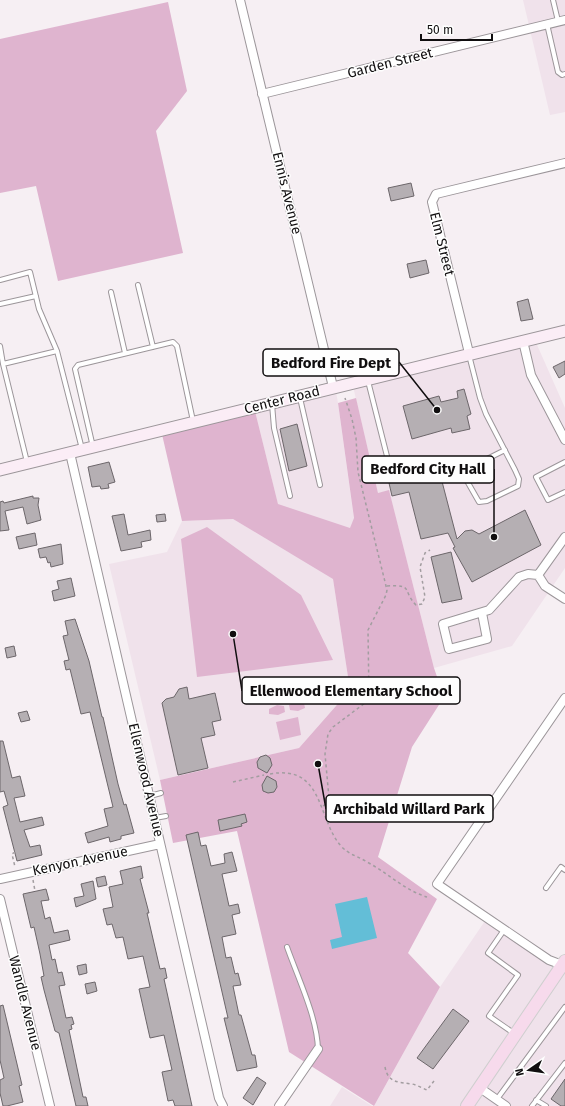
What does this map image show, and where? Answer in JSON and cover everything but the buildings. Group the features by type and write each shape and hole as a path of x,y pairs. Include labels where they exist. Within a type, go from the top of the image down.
{"main road":[{"name":"Center Road","path":"0,470 469,353 565,331"},
{"path":"467,1106 564,964"}],"street":[{"name":"Ennis Avenue","path":"240,0 333,387"},
{"name":"Garden Street","path":"262,94 561,21"},
{"name":"Elm Street","path":"469,353 432,202 436,194 565,163"},
{"path":"523,340 531,375 565,440"},
{"name":"Ellenwood Avenue","path":"70,453 222,1106"},
{"path":"482,613 488,639 450,649 444,624 489,610 519,577 538,575 565,537"},
{"path":"538,575 545,586 565,599"},
{"path":"564,964 549,960 438,884 565,698"},
{"name":"Kenyon Avenue","path":"0,879 160,844"},
{"name":"Wandle Avenue","path":"0,899 50,1106"},
{"path":"279,1106 318,1050"},
{"path":"480,1088 506,1106"}],"lane":[{"path":"552,0 561,21"},
{"path":"547,24 558,72 562,75 565,74"},
{"path":"0,280 30,272 44,322 57,351 88,448"},
{"path":"138,285 153,347"},
{"path":"111,292 125,354"},
{"path":"0,304 36,296"},
{"path":"88,448 75,369 78,365 173,342 178,346 194,422"},
{"path":"0,346 27,463"},
{"path":"3,364 57,351"},
{"path":"469,353 480,398 519,479 518,486 487,500 478,502 467,481 469,468 505,450"},
{"path":"368,378 391,472"},
{"path":"299,395 320,485"},
{"path":"272,402 274,428 290,496"},
{"path":"565,462 536,477 548,500 565,492"},
{"path":"150,796 161,793"},
{"path":"155,818 166,816"},
{"path":"546,888 561,867 565,870"},
{"path":"504,930 488,954 518,976 489,1016 515,1034"},
{"path":"287,947 318,1037 318,1050"},
{"path":"497,1099 565,1007"},
{"path":"532,1106 563,1069 565,1063"},
{"path":"536,1100 546,1106"}],"path":[{"path":"323,806 329,802 325,744 333,727 365,704 369,696 368,630 386,595 387,586 358,472 356,438 345,398"},
{"path":"387,586 403,586 407,589 416,605 422,604 425,597 420,567 424,553 430,550"},
{"path":"270,774 290,774 304,780 315,791 336,838 350,853 366,861 413,893 427,897"},
{"path":"232,782 264,775"},
{"path":"15,852 12,854 15,867"},
{"path":"385,1067 389,1078 395,1082 412,1084 427,1090 434,1081"}],"shaded area":[{"path":"523,0 565,0 565,112 550,115"},
{"path":"168,2 187,91 156,131 183,253 58,281 36,186 0,193 0,39"},
{"path":"534,338 565,408 565,568 512,646 434,668 389,491 378,493 352,382"},
{"path":"335,386 354,519 333,579 350,690 299,748 160,780 109,564 167,552 182,521 233,519 290,553 254,407"},
{"path":"356,398 378,493 389,490 434,668 444,697 412,747 378,857 437,899 408,953 440,987 374,1106 289,1052 237,831 173,843 160,780 299,748 350,690 333,579 233,519 182,521 161,430 254,407 278,504 350,528 354,518 338,403"},
{"path":"207,527 301,595 333,660 197,677 181,539"},
{"path":"297,701 304,703 305,708 298,711 290,710 289,705"},
{"path":"277,705 284,706 285,712 278,715 269,714 269,709"},
{"path":"298,717 301,735 280,740 276,722"},
{"path":"487,918 549,960 565,961 565,1106 374,1106 440,987"},
{"path":"342,1087 372,1106 330,1106"}],"water":[{"path":"367,897 377,938 332,949 330,940 342,937 335,904"}],"place":[{"name":"Bedford Fire Dept","path":"437,410"},
{"name":"Bedford City Hall","path":"494,537"},
{"name":"Ellenwood Elementary School","path":"233,634"},
{"name":"Archibald Willard Park","path":"318,764"}]}
